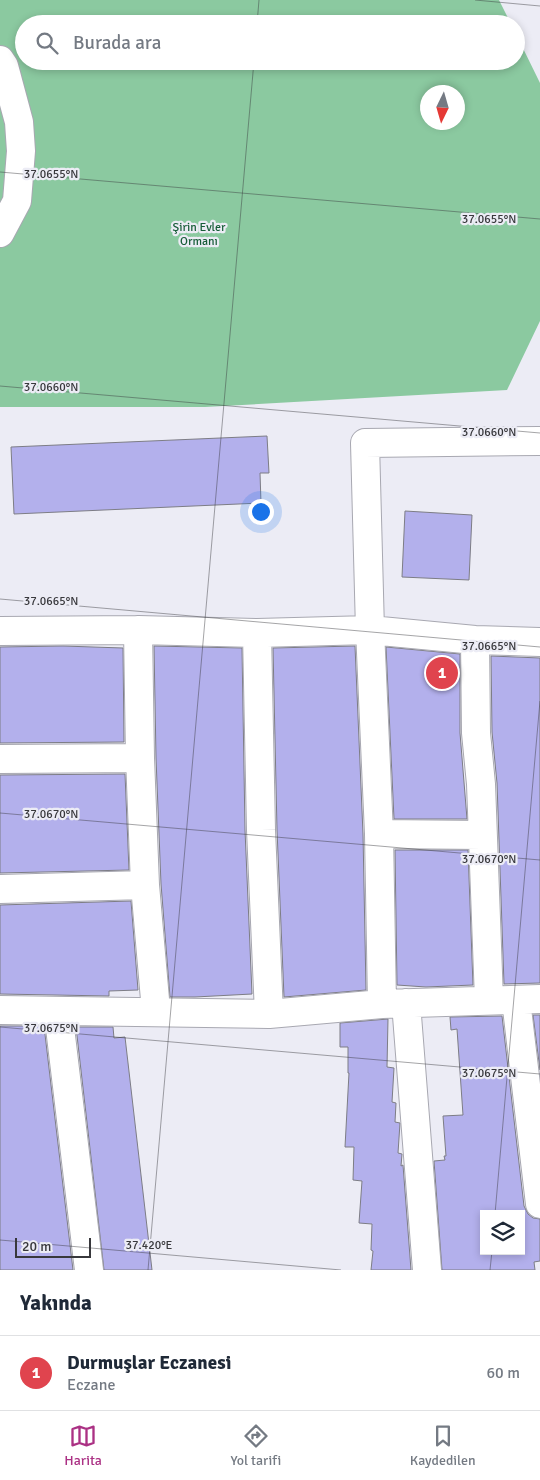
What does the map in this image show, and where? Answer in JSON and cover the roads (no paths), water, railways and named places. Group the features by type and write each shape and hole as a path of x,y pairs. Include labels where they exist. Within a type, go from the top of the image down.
{"street":[{"path":"0,60 4,66 19,122 21,151 17,201 0,233"},
{"path":"427,1270 394,1004 379,834 370,630 365,443 540,441"},
{"path":"138,630 140,758 145,885 156,1011"},
{"path":"0,631 138,630 257,633 370,630 475,640 540,642"},
{"path":"257,633 261,830 269,1014"},
{"path":"475,640 476,733 481,784 488,1000"},
{"path":"0,759 140,758"},
{"path":"379,834 482,835"},
{"path":"0,889 145,885"},
{"path":"0,1010 269,1014 394,1004 528,999 540,1204"},
{"path":"58,1011 89,1270"}],"place":[{"name":"Durmuşlar Eczanesi","path":"442,673"}],"park label":[{"name":"Şirin Evler Ormanı","path":"199,234"}]}
